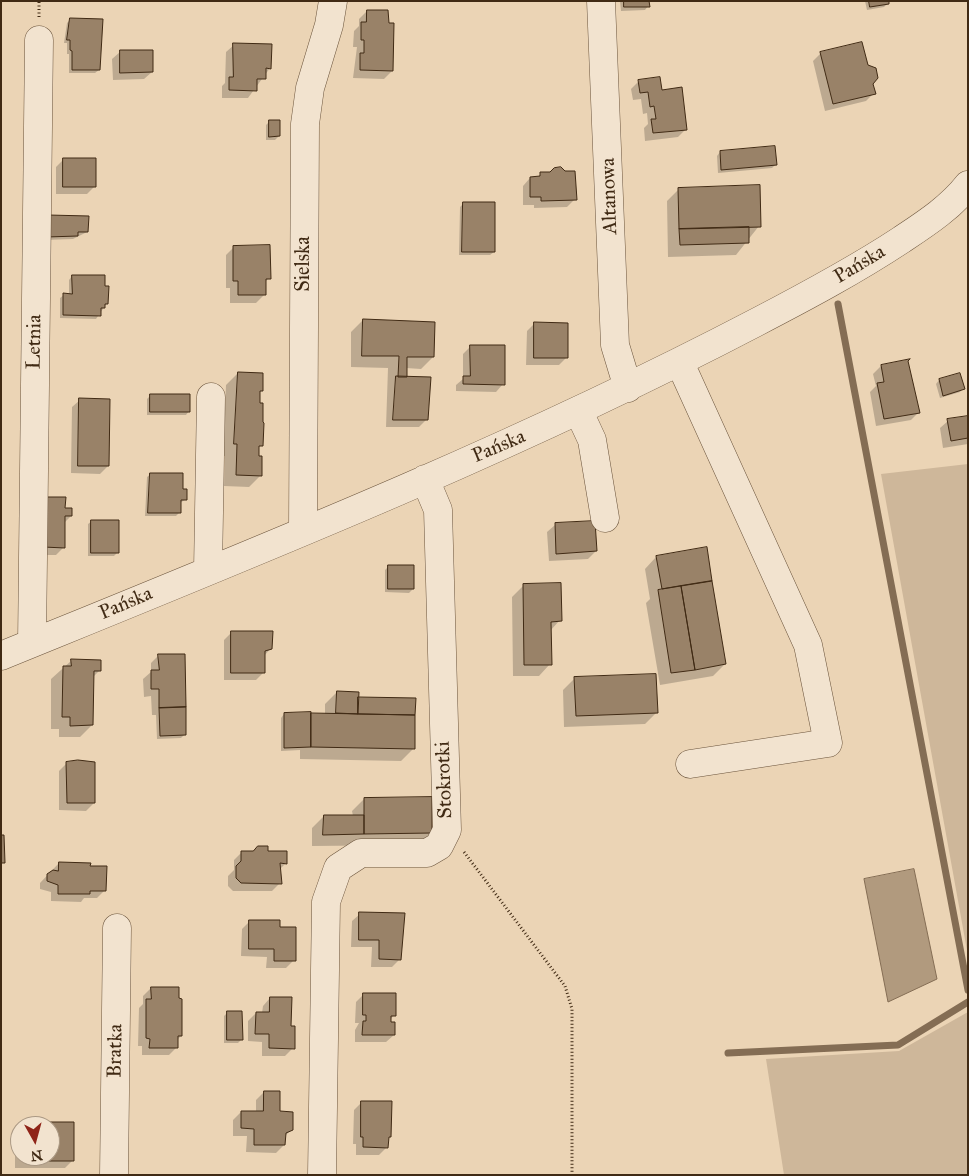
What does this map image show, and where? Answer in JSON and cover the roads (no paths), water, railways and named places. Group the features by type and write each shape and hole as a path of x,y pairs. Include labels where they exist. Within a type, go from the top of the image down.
{"street":[{"name":"Sielska","path":"303,530 305,124 310,88 329,25 333,1"},
{"name":"Altanowa","path":"601,1 615,345 628,388"},
{"name":"Letnia","path":"32,643 39,40"},
{"name":"Pańska","path":"1,656 425,479 579,412 680,363 814,292 875,257 928,222 960,195 968,185"},
{"path":"680,363 808,645 828,743 690,764"},
{"path":"208,570 211,397"},
{"path":"579,412 592,440 605,518"},
{"name":"Stokrotki","path":"322,1175 326,902 338,868 362,853 427,854 440,846 447,830 438,510 425,479"},
{"name":"Bratka","path":"114,1175 117,928"}],"waterway":[{"path":"838,304 968,990"},
{"path":"728,1053 898,1045 968,1002"}]}
